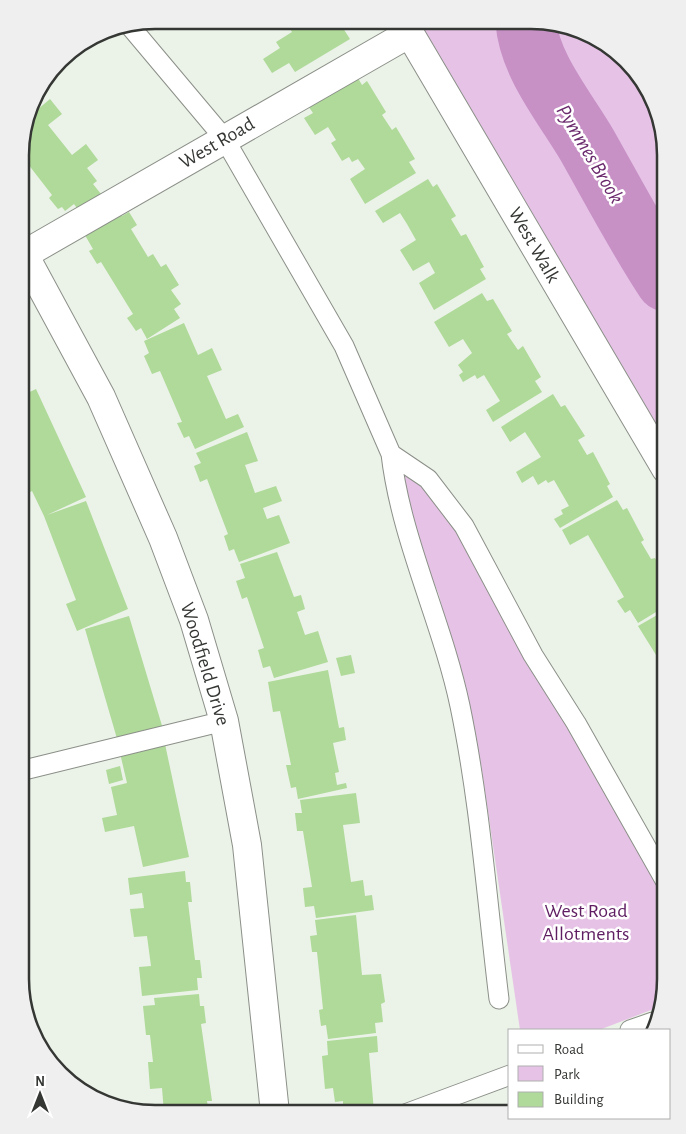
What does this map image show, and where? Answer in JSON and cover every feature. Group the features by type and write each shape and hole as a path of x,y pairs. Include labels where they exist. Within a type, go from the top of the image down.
{"street":[{"name":"West Road","path":"29,249 224,138 403,29"},
{"name":"West Walk","path":"407,29 657,454"},
{"name":"Woodfield Drive","path":"29,263 101,397 163,538 194,620 224,721 247,845 274,1105"}],"lane":[{"path":"134,31 224,138 344,346 391,454 395,488 434,612 460,704 474,783 499,999"},
{"path":"391,454 428,479 464,526 533,655 576,723 657,866"},
{"path":"29,769 224,721"},
{"path":"633,1029 649,1023"},
{"path":"429,1105 508,1076"}],"green space":[{"path":"421,29 532,29 564,33 580,38 608,55 631,78 640,92 651,114 657,146 657,429"},
{"name":"West Road Allotments","path":"406,475 418,475 457,531 657,885 657,988 654,1009 602,1029 520,1029 481,764 439,595 416,538 399,484"}],"building":[{"path":"290,29 344,29 350,39 295,72 289,63 272,73 263,59 280,48 276,42 292,32"},
{"path":"355,73 362,85 367,81 386,112 382,115 392,130 396,127 415,159 409,162 416,173 365,204 350,179 365,169 358,159 352,162 349,157 342,161 331,143 336,140 328,127 315,135 304,118 313,113 306,103"},
{"path":"50,99 62,114 48,125 72,155 86,144 98,160 87,168 97,181 93,184 101,194 79,211 74,204 65,211 62,207 58,209 49,198 52,195 29,165 30,138 37,110"},
{"path":"428,179 433,187 437,184 456,216 451,219 461,236 466,234 484,267 480,269 486,279 434,310 419,283 435,273 429,262 413,271 400,250 416,240 407,224 400,213 383,223 375,211"},
{"path":"116,208 122,216 129,212 137,225 131,229 148,257 153,254 161,267 166,264 179,285 171,290 181,304 174,309 180,318 147,339 141,328 136,331 127,318 133,314 101,262 97,264 89,251 93,249 82,230"},
{"path":"482,293 487,301 493,299 512,331 507,334 518,350 523,346 541,377 535,381 542,392 493,422 486,410 500,401 484,375 477,379 475,375 463,382 459,375 463,372 458,365 472,353 463,339 449,347 434,322"},
{"path":"184,323 198,355 212,348 222,370 207,376 226,419 238,414 244,427 195,449 189,436 184,438 177,423 182,422 160,371 152,374 144,356 149,353 144,341"},
{"path":"36,389 86,497 47,515 86,501 128,609 77,631 66,604 76,600 44,516 32,491 29,493 29,392"},
{"path":"553,394 561,407 565,405 585,436 578,440 587,455 593,452 610,484 607,486 613,497 560,528 554,519 563,514 561,510 569,506 554,480 548,483 546,480 538,485 533,476 522,483 516,472 541,457 525,432 510,442 501,427"},
{"path":"247,432 258,461 245,465 255,493 276,486 282,501 263,508 267,519 279,515 290,543 239,562 234,549 229,551 224,536 228,534 207,479 200,482 194,466 201,463 196,453"},
{"path":"617,500 623,510 627,508 644,540 641,542 651,559 655,558 657,561 657,611 638,623 630,610 625,613 617,601 624,597 588,535 570,545 562,530"},
{"path":"277,552 294,597 301,595 305,609 297,612 305,635 318,631 328,662 274,678 270,666 263,668 258,650 264,648 247,597 242,599 236,581 245,578 240,564"},
{"path":"657,615 657,657 638,626"},
{"path":"129,616 163,729 118,742 85,629"},
{"path":"351,655 355,673 341,676 336,658"},
{"path":"328,670 339,728 344,727 346,740 333,743 339,772 335,773 337,785 346,783 347,788 298,799 296,787 291,788 286,765 291,765 280,711 273,712 268,682"},
{"path":"165,744 189,857 143,867 134,826 105,832 102,818 117,815 111,787 127,783 120,753"},
{"path":"120,766 123,780 109,784 106,770"},
{"path":"356,793 360,823 343,825 351,882 363,880 365,896 372,895 374,910 316,918 314,906 305,907 303,888 312,887 303,831 297,831 295,813 302,813 300,800"},
{"path":"185,871 186,882 190,882 192,902 188,902 195,960 200,960 202,978 197,978 198,990 142,996 139,967 151,966 147,936 134,937 130,909 144,908 142,893 130,895 128,878"},
{"path":"356,915 362,975 381,974 385,1002 381,1004 383,1022 375,1023 376,1033 328,1039 326,1025 321,1026 319,1010 323,1009 317,952 312,952 310,936 317,935 315,920"},
{"path":"199,994 200,1006 204,1006 206,1023 201,1024 212,1101 207,1101 208,1105 163,1105 162,1088 150,1089 148,1062 153,1062 150,1035 146,1035 143,1006 155,1005 154,998"},
{"path":"377,1036 378,1052 369,1053 373,1105 343,1105 343,1101 335,1102 333,1088 325,1089 322,1056 328,1055 327,1041"}],"waterway":[{"name":"Pymmes Brook","path":"527,29 534,54 541,70 587,145 657,267"}]}
